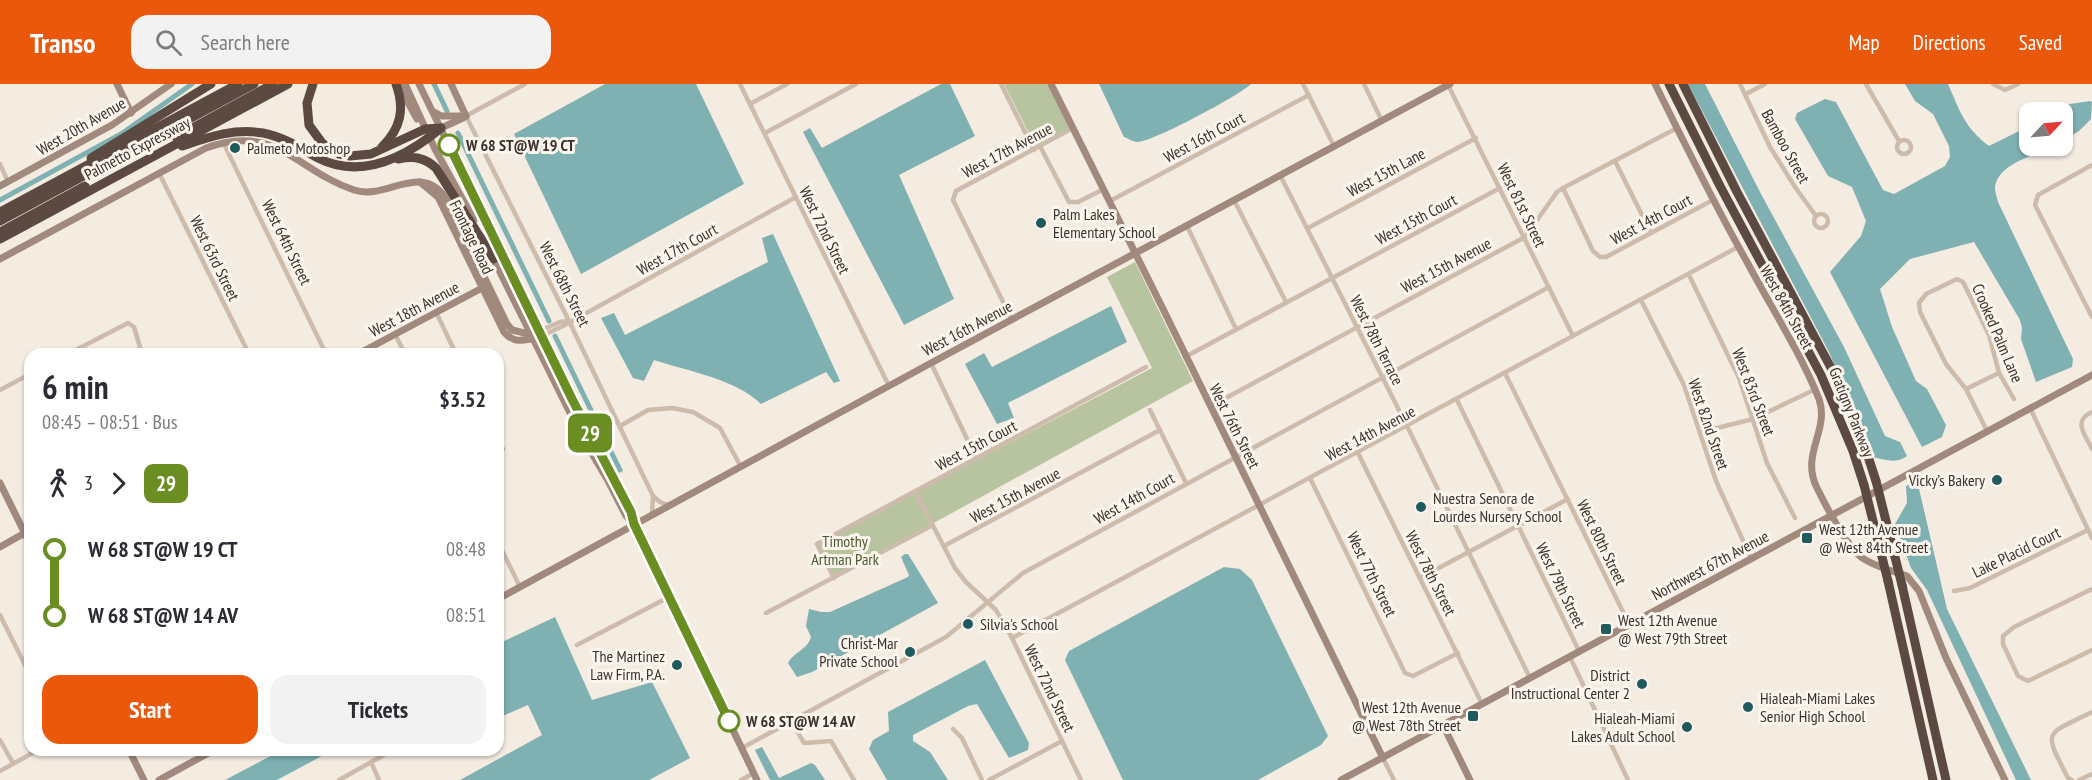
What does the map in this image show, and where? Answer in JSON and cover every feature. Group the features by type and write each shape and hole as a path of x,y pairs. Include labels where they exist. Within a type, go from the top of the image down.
{"highway":[{"path":"64,178 101,151 211,84"},
{"name":"Palmetto Expressway","path":"0,212 238,84"},
{"path":"0,221 254,84"},
{"path":"0,232 273,84"},
{"name":"Palmetto Expressway","path":"0,240 288,84"},
{"path":"313,84 307,103 307,114 314,135 339,154 363,155 441,128"},
{"path":"380,150 395,132 400,121 401,105 397,84"},
{"name":"Gratigny Parkway","path":"1669,84 1720,186 1821,375 1849,440 1864,485 1934,780"},
{"name":"Gratigny Parkway","path":"1683,84 1737,192 1837,379 1863,441 1876,481 1902,585 1946,780"},
{"path":"160,153 223,133 247,131 281,138 318,158 340,166 369,167 387,160 427,133"},
{"path":"387,160 417,157 436,168 494,259"}],"street":[{"path":"117,84 132,113"},
{"name":"West 20th Avenue","path":"0,186 109,128 171,84"},
{"path":"397,84 427,133"},
{"path":"405,84 427,133 494,259 580,435 626,516 634,524"},
{"path":"419,84 575,406 617,483 631,512 634,524 756,777 741,780"},
{"name":"West 68th Street","path":"451,84 653,496 652,514"},
{"path":"441,128 525,84"},
{"name":"West 72nd Street","path":"740,84 889,386"},
{"path":"750,104 787,84"},
{"path":"765,133 856,84"},
{"path":"1001,84 1034,150"},
{"name":"West 76th Street","path":"1051,84 1394,780"},
{"path":"1303,84 1334,146"},
{"path":"1364,84 1382,121"},
{"name":"West 84th Street","path":"1655,84 1713,200 1805,369 1820,403 1821,413 1810,465 1812,476 1832,515 1854,550 1863,558 1907,576 1919,591 1954,675 2005,780"},
{"name":"Bamboo Street","path":"1740,84 1770,147 1795,188 1816,216"},
{"path":"1746,94 1765,84"},
{"path":"1866,84 1899,141"},
{"path":"1994,84 2004,90 2018,84"},
{"name":"West 16th Avenue","path":"504,596 668,505 1449,85"},
{"name":"West 81st Street","path":"1449,85 1573,336"},
{"name":"West 16th Court","path":"1110,201 1309,95"},
{"path":"431,109 441,116 466,116"},
{"name":"West 17th Avenue","path":"1012,320 953,200 954,195 956,191 1073,128"},
{"name":"West 15th Avenue","path":"1211,406 1525,237 1557,192 1677,128"},
{"name":"West 15th Lane","path":"1308,228 1476,138"},
{"path":"0,259 206,148 223,142 246,140 275,147 355,191 365,192 420,182"},
{"name":"West 64th Street","path":"223,142 324,348"},
{"path":"1040,146 1069,202 1078,202 1104,189"},
{"path":"1615,161 1651,233"},
{"path":"0,164 8,182"},
{"path":"2092,165 2038,195 2035,205 2092,317"},
{"name":"West 63rd Street","path":"159,173 246,348"},
{"name":"West 78th Terrace","path":"1280,175 1407,426 1530,678"},
{"name":"Frontage Road","path":"420,182 438,197 501,326 511,339 519,341 531,336"},
{"name":"Frontage Road","path":"420,182 429,183 442,193 512,330"},
{"name":"West 15th Court","path":"1185,357 1500,188"},
{"name":"West 14th Court","path":"1563,188 1593,251 1600,257 1606,257 1713,200"},
{"name":"West 17th Court","path":"541,336 796,197"},
{"path":"1234,200 1286,302"},
{"path":"1187,226 1236,329"},
{"name":"West 14th Avenue","path":"1012,638 1738,247"},
{"name":"West 83rd Street","path":"1689,275 1739,378 1767,463 1795,518"},
{"name":"Crooked Palm Lane","path":"1966,389 1946,364 1920,312 1919,303 1926,294 1957,279 1963,282 1971,294 1989,334 1999,372 2014,399"},
{"name":"West 14th Court","path":"742,748 946,637 1023,573 1549,287"},
{"path":"482,288 493,294"},
{"name":"West 18th Avenue","path":"369,348 482,288"},
{"name":"West 82nd Street","path":"1641,300 1684,385 1716,481 1751,558"},
{"path":"436,312 453,348"},
{"path":"512,330 520,326 522,318"},
{"name":"West 17th Court","path":"532,318 544,329 569,321"},
{"path":"80,348 128,323 134,327 140,348"},
{"path":"512,330 531,336 541,336"},
{"path":"395,334 402,348"},
{"path":"931,363 976,458"},
{"name":"West 15th Court","path":"834,578 817,544 1146,367"},
{"path":"1987,431 1966,389 1999,372"},
{"name":"West 80th Street","path":"1505,373 1629,624"},
{"name":"Northwest 67th Avenue","path":"1341,780 2092,375"},
{"path":"0,390 24,377"},
{"path":"1701,432 1753,419 1814,390"},
{"name":"West 79th Street","path":"1457,400 1580,651"},
{"path":"620,426 648,410 672,408 693,412 720,428 741,467"},
{"path":"2030,408 2092,538"},
{"path":"1150,410 1186,483"},
{"path":"2092,412 2081,420 2081,426 2092,449"},
{"name":"West 15th Avenue","path":"944,546 1160,430"},
{"name":"West 78th Street","path":"1358,453 1482,704"},
{"name":"West 77th Street","path":"1310,478 1406,673 1413,676 1458,653"},
{"path":"0,483 24,526"},
{"name":"West 72nd Street","path":"915,491 955,568 996,609 1081,780"},
{"path":"653,496 668,505"},
{"path":"1420,578 1568,499"},
{"path":"766,613 933,525"},
{"name":"Lake Placid Court","path":"1954,591 1970,588 2088,530"},
{"path":"0,547 24,533"},
{"path":"504,554 520,587"},
{"path":"2092,589 2014,627 2003,636 2002,644 2018,676 2028,681 2092,650"},
{"path":"577,645 669,597"},
{"path":"0,615 24,663"},
{"path":"1570,657 1628,780"},
{"path":"2072,780 2068,778 2051,744 2050,737 2055,730 2092,712"},
{"path":"792,722 804,743 826,740 834,745 854,780"},
{"path":"1443,725 1470,780"},
{"path":"953,729 962,738 982,780"},
{"path":"0,740 13,764"},
{"path":"989,780 1062,741"},
{"path":"0,771 27,756"},
{"path":"132,756 144,780"},
{"path":"159,780 203,756"},
{"path":"339,780 382,756"},
{"path":"371,762 379,780"},
{"path":"2079,780 2092,774"}],"green space":[{"path":"1004,84 1049,84 1072,129 1036,147"},
{"name":"Timothy Artman Park","path":"1135,262 1193,381 835,577 817,544 1152,368 1107,277"}],"water":[{"path":"605,84 696,84 744,184 581,274 514,134"},
{"path":"941,84 950,84 975,136 899,175 954,299 904,325 803,132 810,128 822,148"},
{"path":"1099,84 1251,84 1195,118 1159,135 1137,142 1124,137"},
{"path":"1688,84 1705,84 1761,194 1844,347 1885,436 1900,442 1907,456 1890,461 1873,457 1829,352"},
{"path":"1905,84 1948,84 1968,125 1989,146 2019,131 2019,156 2031,156 2003,172 1997,179 1995,190 1998,202 2073,359 2072,367 2036,382 2021,339 2020,320 1974,242 1910,259 1880,289 1892,327 1916,381 1927,389 1946,425 1942,437 1922,447 1830,272 1861,236 1866,221 1852,187 1828,176 1795,119 1797,113 1825,99 1836,102 1883,190 1894,194 1945,166 1950,157 1949,146 1933,114 1915,101"},
{"path":"2092,102 2091,119 2073,135 2073,104"},
{"path":"773,234 840,381 834,383 826,372 761,404 751,395 725,382 654,360 644,381 633,378 601,318 614,313 625,335 768,262 762,238"},
{"path":"1111,306 1127,342 1008,403 1014,418 997,424 965,364 984,353 992,367"},
{"path":"1917,480 1947,609 2031,780 2016,780 1927,590 1911,568 1895,524 1907,503 1906,486"},
{"path":"908,554 938,603 812,672 797,677 788,663 807,645 811,637 806,626 809,609 830,612 908,577 901,557"},
{"path":"1224,567 1240,569 1252,580 1328,736 1321,745 1258,780 1123,780 1065,660 1069,651"},
{"path":"555,617 592,700 652,682 690,758 649,780 460,780 542,735 528,705 504,715 504,641"},
{"path":"985,660 1029,743 1028,750 1009,758 977,704 968,706 913,735 913,741 930,752 948,780 887,780 869,749 873,740 889,731 888,712"},
{"path":"762,747 779,778 811,763 815,765 825,780 770,780 755,750"},
{"path":"271,756 322,756 277,780 225,780"}],"waterway":[{"path":"0,200 121,134 192,84"},
{"path":"434,84 447,111"},
{"path":"458,133 549,321"},
{"path":"555,336 620,470"}],"bus line":[{"name":"29","path":"449,145 572,399 631,512 634,524 729,721"}],"place":[{"name":"W 68 ST@W 19 CT","path":"449,145"},
{"name":"Palmeto Motoshop","path":"235,148"},
{"name":"Palm Lakes Elementary School","path":"1041,223"},
{"name":"Vicky’s Bakery","path":"1997,480"},
{"name":"Nuestra Senora de Lourdes Nursery School","path":"1421,507"},
{"name":"West 12th Avenue @ West 84th Street","path":"1807,538"},
{"name":"Silvia's School","path":"968,624"},
{"name":"West 12th Avenue @ West 79th Street","path":"1606,629"},
{"name":"Christ-Mar Private School","path":"910,652"},
{"name":"The Martinez Law Firm, P.A.","path":"677,665"},
{"name":"District Instructional Center 2","path":"1642,684"},
{"name":"Hialeah-Miami Lakes Senior High School","path":"1748,707"},
{"name":"West 12th Avenue @ West 78th Street","path":"1473,716"},
{"name":"W 68 ST@W 14 AV","path":"729,721"},
{"name":"Hialeah-Miami Lakes Adult School","path":"1687,727"}]}
